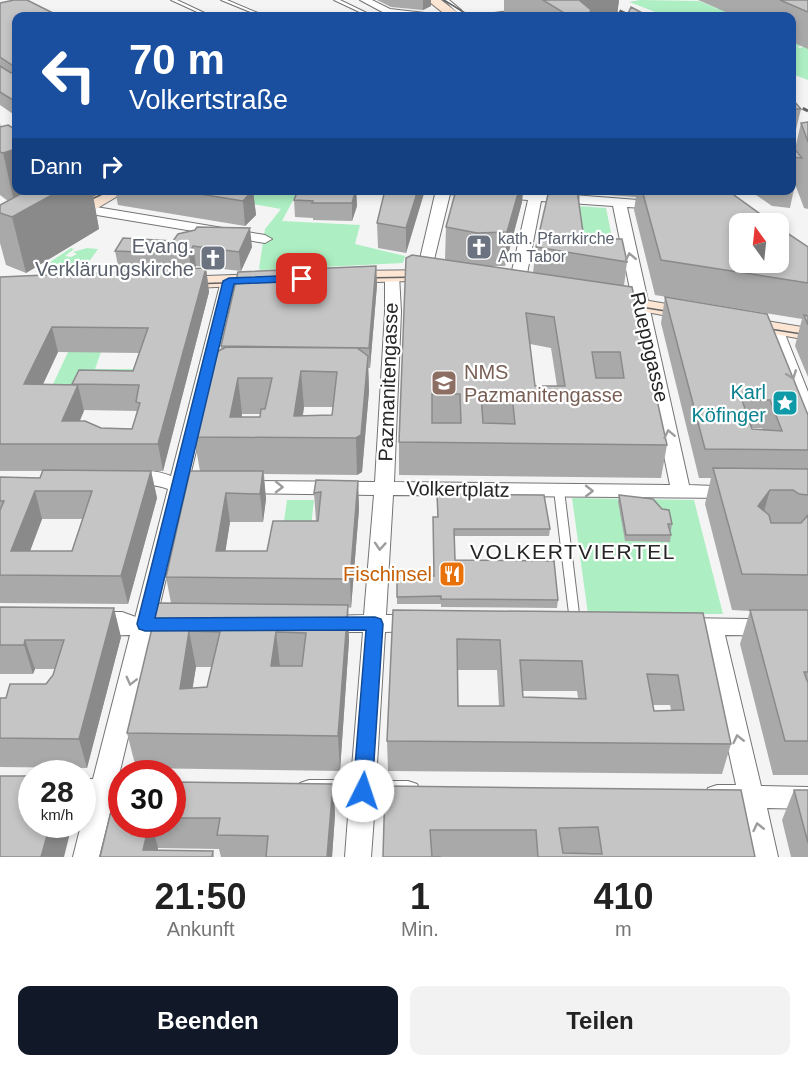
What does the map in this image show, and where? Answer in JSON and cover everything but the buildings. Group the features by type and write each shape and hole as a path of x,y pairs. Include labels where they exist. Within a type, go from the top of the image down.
{"street":[{"path":"365,0 388,12"},
{"path":"433,0 450,12"},
{"path":"453,0 468,12"},
{"path":"526,12 542,10"},
{"path":"64,211 89,195"},
{"path":"64,211 107,195"},
{"path":"423,276 442,195"},
{"path":"504,195 673,206"},
{"path":"535,197 508,283 540,288"},
{"name":"Rueppgasse","path":"620,202 647,307 643,312 681,491"},
{"path":"64,211 264,238"},
{"path":"320,278 392,275 456,278"},
{"name":"Pazmanitengasse","path":"384,488 382,377 393,312 392,275"},
{"path":"152,283 284,279"},
{"path":"86,857 179,486 213,375 229,281"},
{"path":"584,296 808,334"},
{"path":"647,307 808,339"},
{"path":"777,334 808,416"},
{"path":"114,478 159,478 179,486 384,488"},
{"name":"Volkertplatz","path":"375,624 384,488 750,492"},
{"path":"83,622 121,628 145,624 191,624"},
{"path":"306,624 434,623"},
{"path":"358,857 375,624"},
{"path":"564,624 598,625"},
{"path":"666,626 808,628"},
{"path":"712,626 765,857"},
{"path":"291,791 433,792"},
{"path":"693,795 808,798"}],"lane":[{"path":"173,0 200,12"},
{"path":"223,0 253,12"},
{"path":"336,0 362,12"},
{"path":"446,0 460,12"},
{"path":"64,211 98,195"},
{"path":"560,490 564,624"}],"green space":[{"path":"640,0 699,1 716,8 714,9 748,2 739,12 655,12 629,2"},
{"path":"796,41 808,44 797,47 808,45 808,80 796,76"},
{"path":"245,195 296,195 282,221 360,225 355,244 405,256 403,263 259,269 265,229 281,209 241,202"},
{"path":"578,206 606,208 618,267 575,266"},
{"path":"71,248 74,249 65,256 71,257 77,254 73,252 87,248 98,249 83,270 35,272"},
{"path":"68,352 101,352 95,369 147,369 47,397"},
{"path":"572,498 694,500 723,614 588,614"},
{"path":"287,500 314,500 310,536 282,535"}],"tram line":[{"path":"444,0 463,12"},
{"path":"79,205 100,195"},
{"path":"360,278 423,277"},
{"path":"192,284 252,282"},
{"path":"622,304 678,313"},
{"path":"758,327 808,335"}],"railway":[{"path":"598,0 622,12"},
{"path":"796,105 808,111"}],"place":[{"name":"kath. Pfarrkirche Am Tabor","path":"479,247"},
{"name":"Evang. Verklärungskirche","path":"213,258"},
{"name":"NMS Pazmanitengasse","path":"444,383"},
{"name":"Karl Köfinger","path":"785,403"},
{"name":"Fischinsel","path":"452,574"}],"district":[{"name":"VOLKERTVIERTEL","path":"573,552"}],"route":[{"path":"302,279 229,281 204,375 145,624 375,624 363,791"}]}
